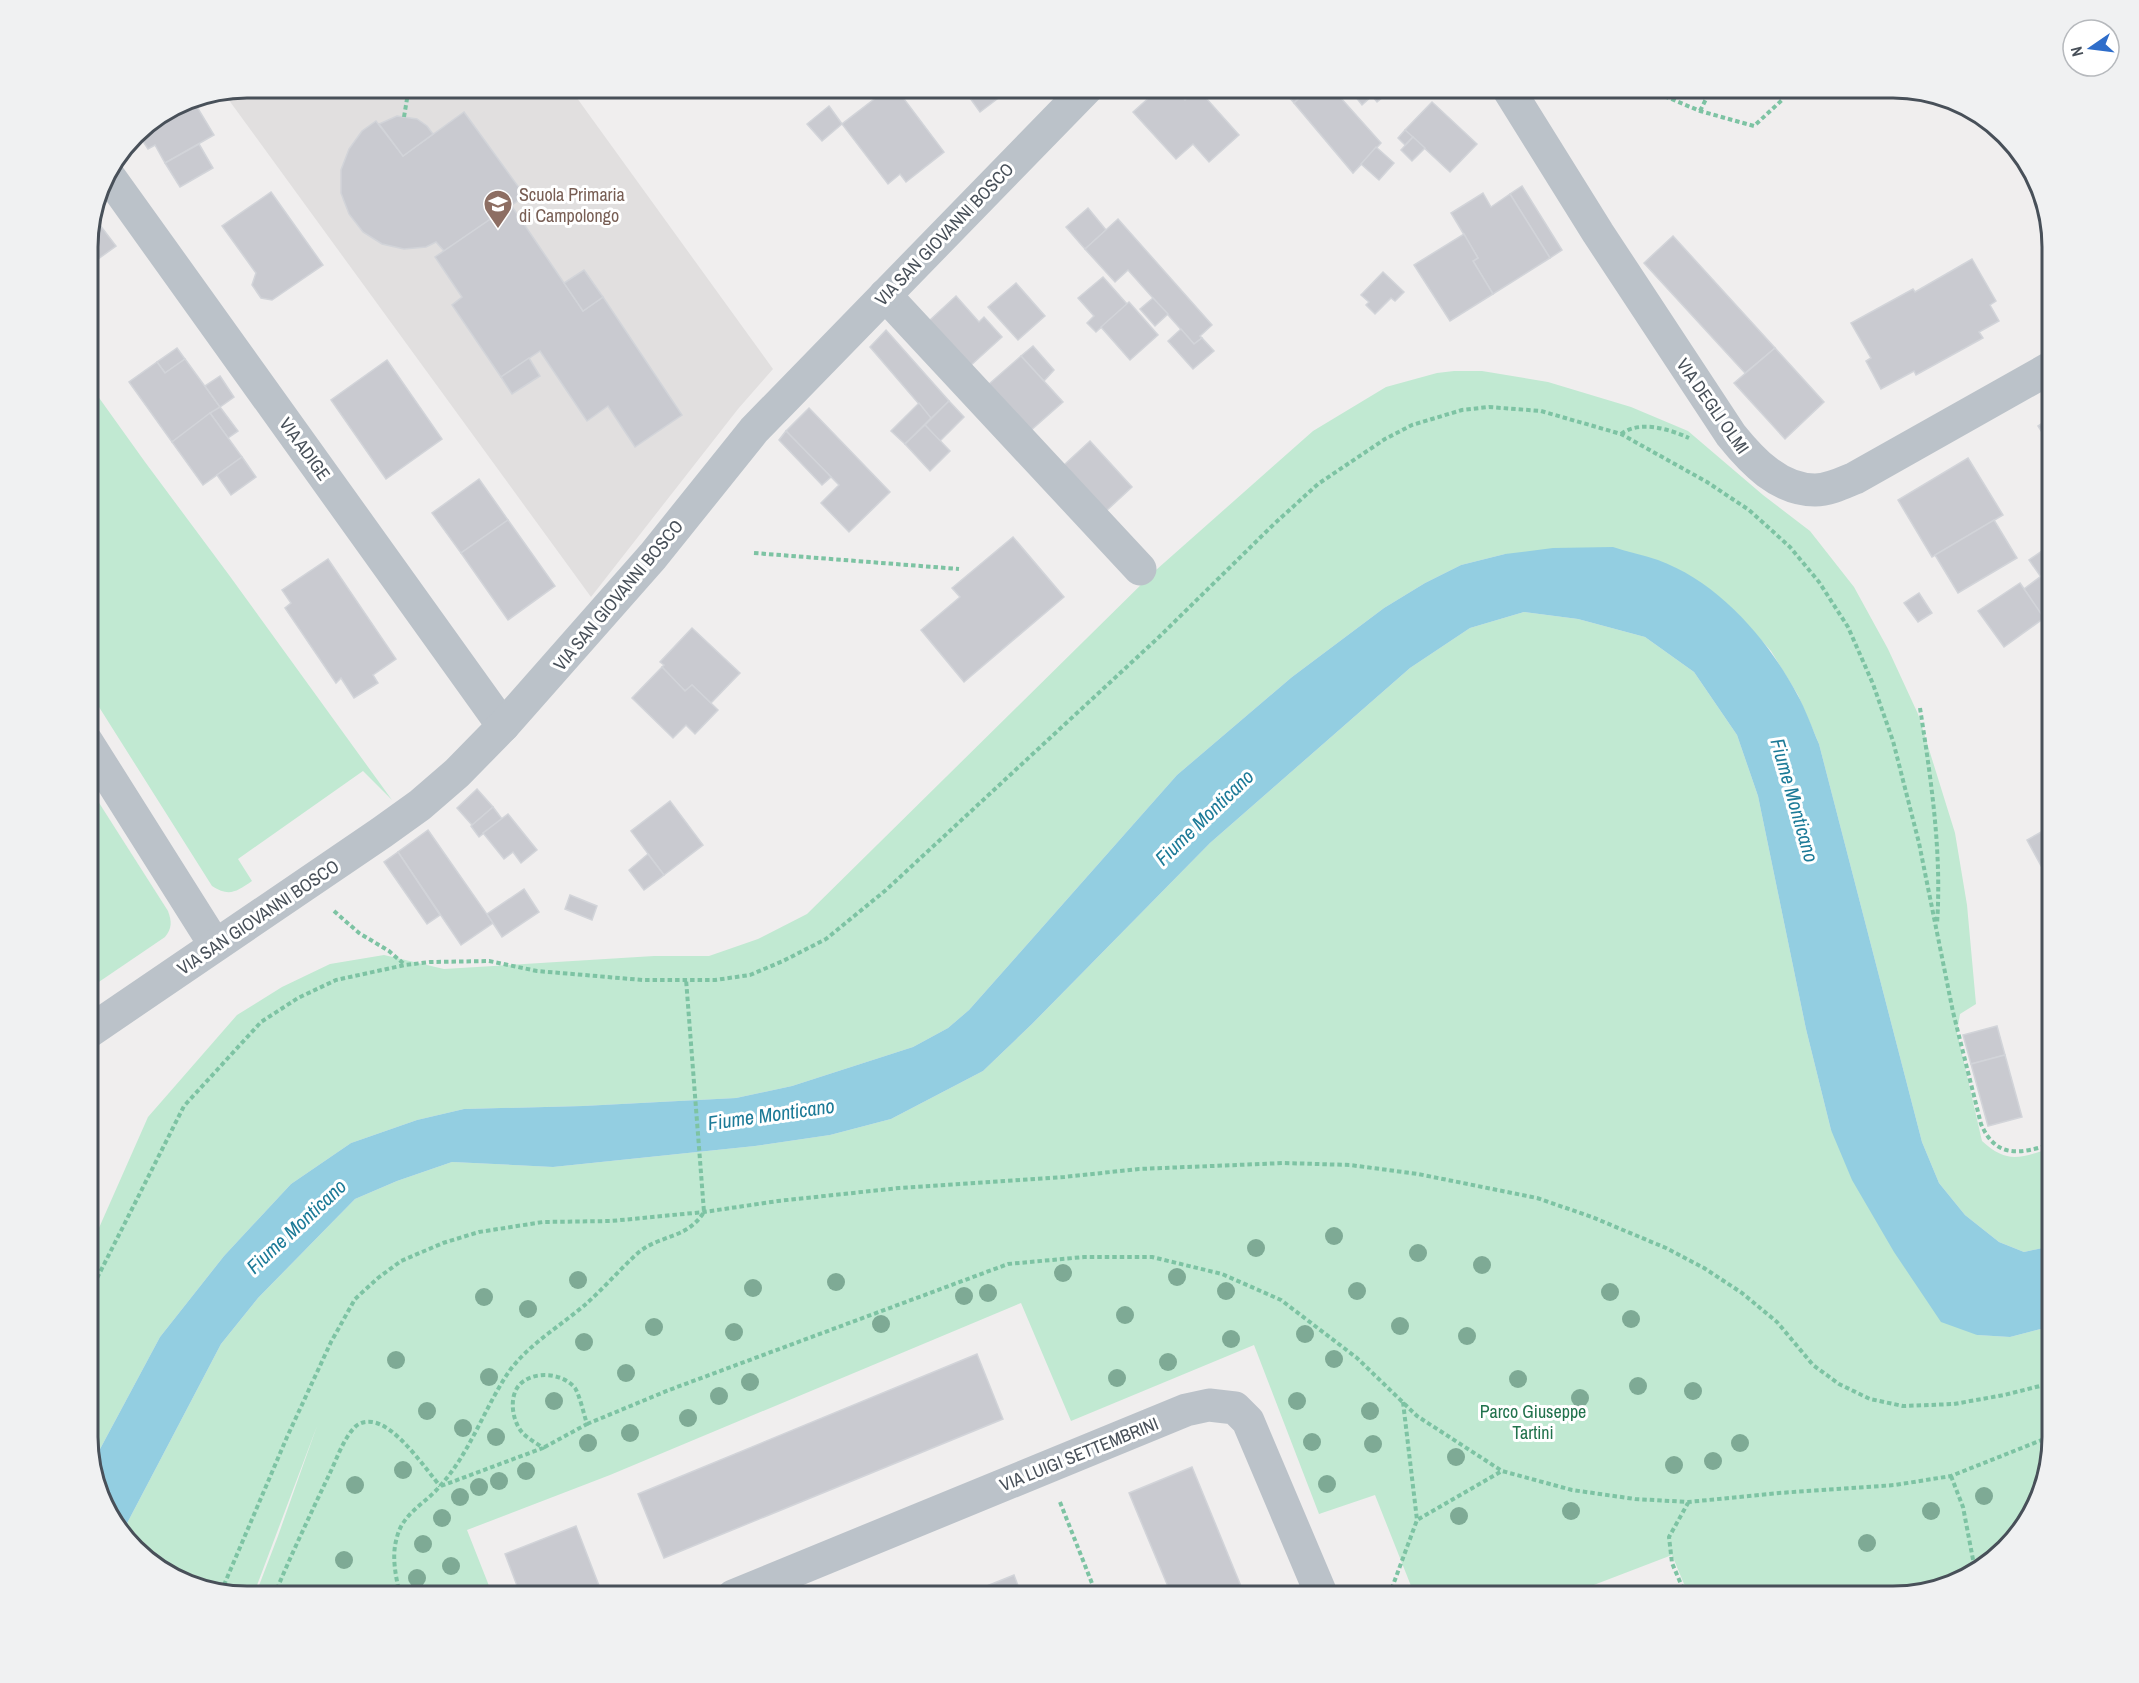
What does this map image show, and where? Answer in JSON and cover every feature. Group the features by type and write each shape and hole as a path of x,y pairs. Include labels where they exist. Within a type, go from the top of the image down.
{"street":[{"name":"VIA SAN GIOVANNI BOSCO","path":"98,1025 381,833 420,805 457,773 503,726 653,556 754,430 1078,97"},
{"name":"VIA DEGLI OLMI","path":"1513,97 1731,435 1753,462 1777,479 1799,488 1816,490 1833,488 1856,478 2042,373"},
{"name":"VIA ADIGE","path":"113,181 503,726"},
{"path":"885,295 1140,569"},
{"path":"98,759 215,945"},
{"name":"VIA LUIGI SETTEMBRINI","path":"757,1586 1186,1410 1209,1405 1234,1408 1248,1421 1318,1586"}],"path":[{"path":"404,117 409,97"},
{"path":"1666,97 1700,111 1754,126 1784,97"},
{"path":"1700,111 1707,97"},
{"path":"98,1276 184,1106 261,1022 298,998 336,980 430,962 489,961 537,971 643,980 715,980 750,975 826,939 886,890 1039,749 1300,500 1347,463 1385,439 1438,417 1462,410 1489,407 1540,411 1621,434 1707,482 1749,510 1790,547 1819,582 1848,627 1873,684 1893,741 1919,843 1953,1012 1981,1124 1987,1138 1997,1147 2008,1151 2042,1147"},
{"path":"1621,434 1629,428 1640,426 1673,431 1694,441 1731,435"},
{"path":"753,553 959,569"},
{"path":"1920,708 1930,772 1940,888 1937,930"},
{"path":"333,911 358,933 389,951 405,965"},
{"path":"398,1586 393,1558 397,1536 409,1514 440,1486 481,1424 506,1376 520,1359 588,1302 640,1252 652,1243 690,1229 704,1212 686,979"},
{"path":"225,1583 287,1437 331,1342 355,1299 401,1261 443,1243 479,1232 543,1222 611,1221 899,1188 1064,1177 1139,1169 1284,1163 1350,1165 1418,1174 1537,1198 1592,1217 1666,1248 1704,1268 1742,1293 1777,1322 1813,1365 1839,1384 1870,1399 1903,1406 1954,1404 2042,1386"},
{"path":"440,1486 543,1448 587,1424 669,1390 1008,1264 1084,1257 1152,1257 1222,1274 1281,1300 1358,1358 1418,1416 1502,1471 1572,1490 1635,1499 1688,1502 1895,1485 1952,1476 2042,1440"},
{"path":"543,1448 521,1432 512,1412 513,1398 522,1381 538,1375 559,1377 575,1388 587,1424"},
{"path":"1393,1586 1417,1520 1403,1402"},
{"path":"278,1586 341,1450 353,1429 359,1424 375,1422 398,1437 440,1486"},
{"path":"1046,1467 1093,1586"},
{"path":"1417,1520 1502,1471"},
{"path":"1952,1476 1963,1507 1973,1562"},
{"path":"1682,1586 1672,1563 1669,1537 1688,1502"}],"shaded area":[{"name":"Scuola Primaria di Campolongo","path":"576,97 773,369 738,409 591,597 228,99"}],"green space":[{"path":"1482,371 1548,382 1631,407 1688,431 1763,495 1810,531 1854,587 1888,649 1918,714 1955,833 1967,905 1976,1004 1960,1014 1957,1032 1982,1141 1991,1149 2007,1156 2023,1156 2042,1151 2042,1248 2024,1252 1999,1242 1965,1215 1939,1183 1922,1142 1819,744 1798,695 1771,651 1737,613 1701,583 1505,554 1461,565 1425,583 1384,608 1292,677 1177,775 969,1010 948,1028 913,1047 792,1086 736,1098 583,1106 464,1109 417,1120 351,1143 291,1184 224,1256 160,1337 99,1452 98,1230 148,1117 237,1015 282,987 330,964 384,955 444,969 654,956 709,956 758,939 807,914 1156,570 1313,431 1386,387 1437,373"},
{"path":"98,396 392,800 363,771 238,859 252,881 232,892 212,886 98,705"},
{"name":"Parco Giuseppe Tartini","path":"1524,612 1578,619 1645,637 1694,672 1737,735 1758,796 1806,1029 1831,1130 1977,1335 2010,1337 2042,1329 2042,1437 2034,1485 2022,1511 2011,1527 1998,1542 1967,1566 1931,1580 1893,1586 1685,1586 1672,1555 1591,1586 1411,1586 1375,1495 1319,1514 1254,1345 1071,1421 1021,1303 610,1475 467,1530 489,1586 259,1586 317,1426 257,1586 227,1584 198,1578 172,1566 141,1542 126,1525 221,1344 258,1298 355,1199 397,1181 452,1162 553,1167 755,1146 830,1135 891,1119 983,1071 1210,843 1410,668 1470,628"},
{"path":"98,801 168,911 171,922 165,937 98,983"}],"water":[{"name":"Fiume Monticano","path":"1613,547 1658,560 1680,570 1701,582 1739,614 1785,673 1819,744 1922,1142 1939,1183 1965,1215 1999,1242 2024,1252 2042,1248 2042,1329 2010,1337 1977,1335 1941,1322 1894,1252 1852,1180 1831,1130 1806,1029 1758,796 1737,735 1694,672 1645,637 1578,619 1524,612 1470,628 1410,668 1210,843 983,1071 891,1119 830,1135 755,1146 553,1167 452,1162 397,1181 355,1199 258,1298 221,1344 126,1525 117,1511 105,1485 99,1452 160,1337 224,1256 291,1184 351,1143 417,1120 464,1109 583,1106 736,1098 792,1086 913,1047 948,1028 969,1010 1177,775 1292,677 1384,608 1425,583 1461,565 1505,554 1553,548"}],"building":[{"path":"877,97 903,97 944,152 906,182 900,174 888,184 842,124"},
{"path":"969,97 1000,97 980,112"},
{"path":"1150,97 1182,97 1185,100 1188,97 1205,97 1239,135 1209,162 1193,144 1176,159 1133,112"},
{"path":"1289,97 1300,97 1294,103"},
{"path":"1300,97 1340,97 1381,143 1353,173 1294,103"},
{"path":"1356,97 1371,97 1362,105"},
{"path":"1373,97 1383,97 1377,102"},
{"path":"1432,102 1477,144 1450,172 1405,130"},
{"path":"196,106 214,135 165,163 155,145 148,149 142,140 148,134 172,117"},
{"path":"829,106 842,124 822,141 807,124"},
{"path":"464,112 525,196 444,251 436,242 426,247 404,249 382,244 363,232 349,214 341,193 341,170 349,149 362,131 376,121 403,156"},
{"path":"397,116 417,119 433,134 403,156 379,124"},
{"path":"1405,130 1413,137 1405,145 1398,138"},
{"path":"1413,137 1425,148 1412,161 1401,150"},
{"path":"199,144 213,168 180,187 165,163"},
{"path":"1376,147 1394,163 1379,180 1361,164"},
{"path":"1522,186 1562,250 1550,258 1510,194"},
{"path":"271,192 323,265 272,300 261,298 252,285 256,273 222,226"},
{"path":"1483,193 1491,207 1510,194 1550,258 1493,294 1473,261 1478,258 1451,213"},
{"path":"511,205 583,311 603,297 682,415 635,447 608,406 587,421 540,351 501,377 452,305 462,297 435,257"},
{"path":"1088,208 1106,230 1085,249 1066,227"},
{"path":"1118,219 1212,325 1194,344 1128,270 1115,282 1085,249"},
{"path":"99,224 116,246 98,259"},
{"path":"1464,234 1478,258 1473,261 1493,294 1450,321 1414,265"},
{"path":"1673,236 1775,348 1745,373 1644,263"},
{"path":"1972,259 1996,301 1990,305 1999,321 1979,332 1983,338 1916,375 1914,371 1881,389 1866,361 1871,358 1851,323 1913,289 1915,292"},
{"path":"584,270 603,297 583,311 564,283"},
{"path":"1383,272 1404,292 1395,301 1391,298 1375,314 1366,305 1369,302 1361,295"},
{"path":"1103,277 1127,304 1096,332 1087,323 1094,316 1078,298"},
{"path":"1016,283 1045,316 1018,340 988,307"},
{"path":"956,296 979,322 984,317 1002,337 970,366 929,321"},
{"path":"1153,298 1168,314 1155,326 1140,309"},
{"path":"1129,302 1158,335 1130,360 1101,327"},
{"path":"1181,329 1194,344 1202,338 1214,351 1193,369 1168,341"},
{"path":"886,330 949,401 931,418 870,347"},
{"path":"1033,346 1054,370 1044,381 1021,356"},
{"path":"177,348 185,359 165,373 157,362"},
{"path":"1775,348 1824,402 1785,439 1734,383"},
{"path":"1021,356 1063,402 1029,432 989,384"},
{"path":"529,358 540,376 512,394 501,377"},
{"path":"185,359 220,407 172,442 129,382 157,362 165,373"},
{"path":"387,360 442,439 386,479 331,400"},
{"path":"220,376 234,397 220,407 205,386"},
{"path":"949,401 964,417 940,441 925,425"},
{"path":"919,403 931,418 905,444 891,431"},
{"path":"220,407 238,431 228,438 210,413"},
{"path":"809,408 890,492 849,532 821,503 839,485 786,431"},
{"path":"210,413 242,457 203,485 172,442"},
{"path":"925,425 950,451 930,471 905,444"},
{"path":"786,431 831,477 822,485 779,440"},
{"path":"1090,441 1132,487 1106,511 1064,465"},
{"path":"242,457 256,477 231,495 217,475"},
{"path":"1968,458 2003,515 1932,557 1898,500"},
{"path":"479,479 508,520 461,553 432,513"},
{"path":"508,520 555,586 508,620 461,553"},
{"path":"1994,520 2017,558 1958,593 1935,555"},
{"path":"1013,537 1064,597 964,682 921,630 960,597 952,588"},
{"path":"2042,551 2041,577 2029,560"},
{"path":"328,559 396,659 373,675 378,683 354,698 341,678 336,683 285,608 291,603 282,590"},
{"path":"2042,576 2042,613 2041,614 2024,589"},
{"path":"2020,583 2042,615 2042,619 2004,647 1978,611"},
{"path":"1919,593 1932,613 1918,622 1904,603"},
{"path":"692,628 740,673 711,703 692,685 685,691 660,662"},
{"path":"662,667 685,691 692,685 718,710 695,734 686,725 673,738 632,698"},
{"path":"477,789 493,807 472,825 457,808"},
{"path":"670,801 703,845 664,875 631,831"},
{"path":"493,807 502,819 479,837 471,826"},
{"path":"508,814 537,850 521,863 513,852 504,859 483,833"},
{"path":"428,830 493,923 461,945 398,852"},
{"path":"2042,832 2042,868 2027,840"},
{"path":"398,852 440,915 427,924 384,862"},
{"path":"648,854 664,875 644,890 629,870"},
{"path":"524,889 539,912 502,937 487,914"},
{"path":"570,895 597,906 592,920 565,909"},
{"path":"1997,1026 2005,1055 1971,1064 1963,1035"},
{"path":"2005,1055 2022,1117 1988,1126 1971,1064"},
{"path":"977,1354 1003,1419 664,1558 638,1494"},
{"path":"1192,1467 1241,1586 1168,1586 1129,1493"},
{"path":"576,1526 599,1586 517,1586 505,1554"},
{"path":"1014,1575 1018,1586 987,1586"}],"place":[{"name":"Scuola Primaria di Campolongo","path":"498,230"}]}
